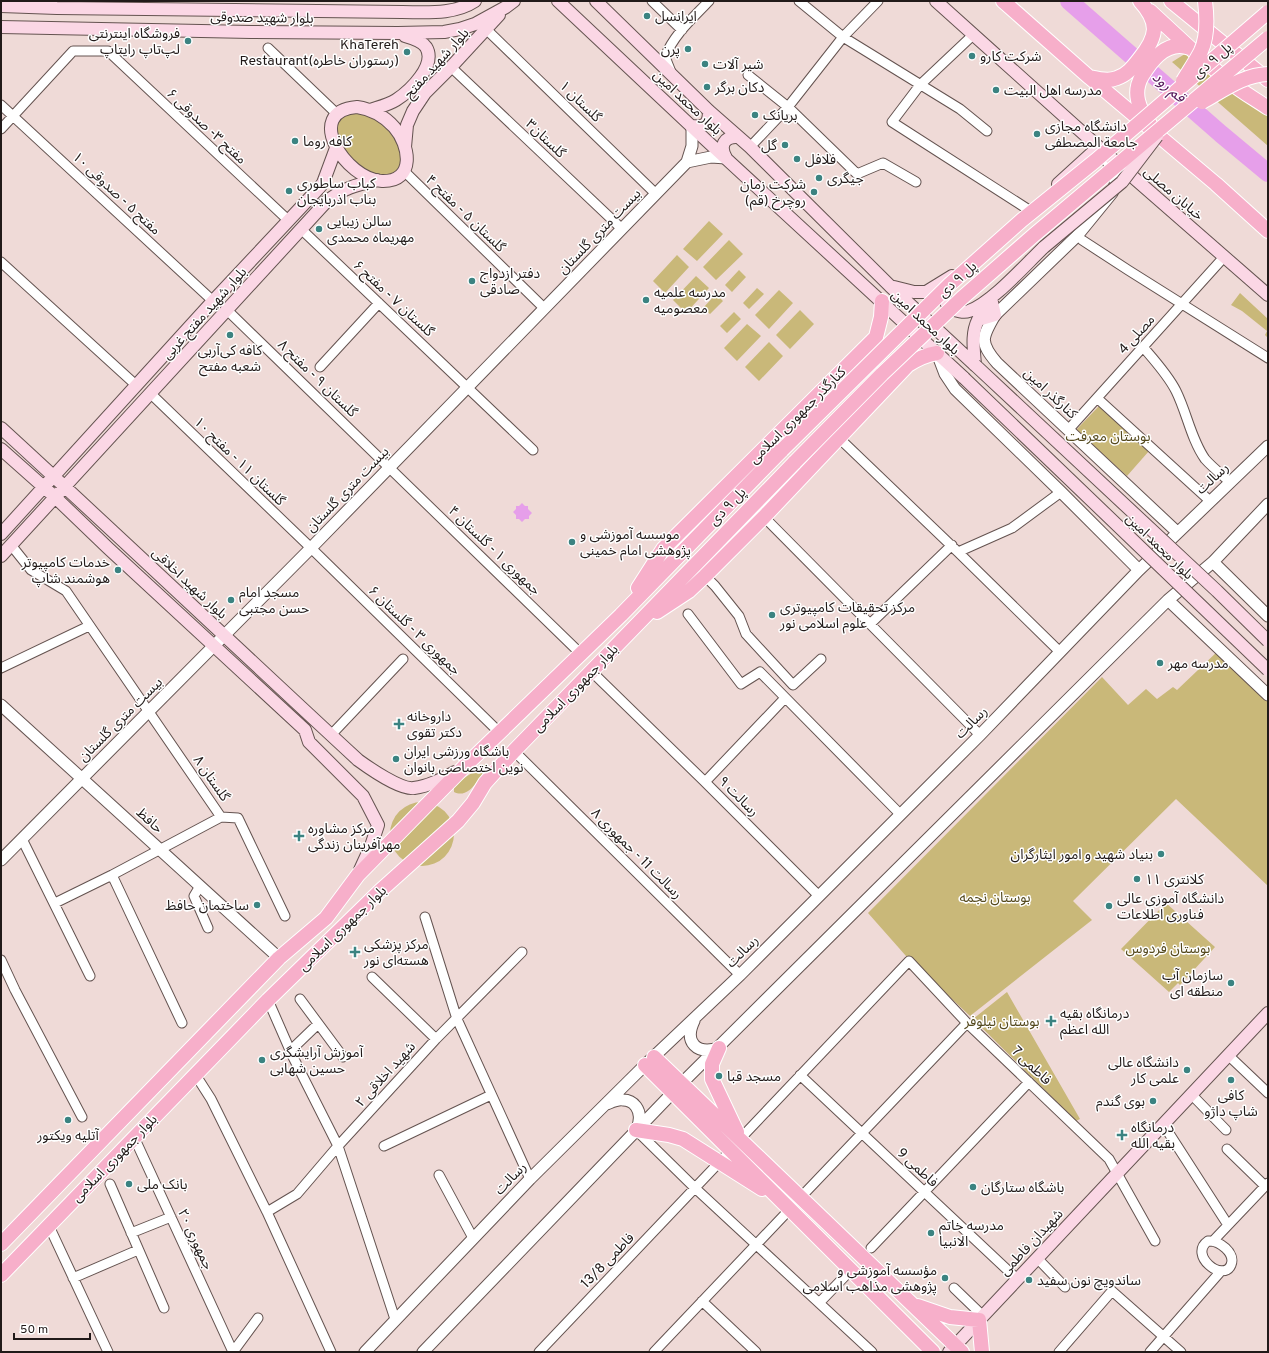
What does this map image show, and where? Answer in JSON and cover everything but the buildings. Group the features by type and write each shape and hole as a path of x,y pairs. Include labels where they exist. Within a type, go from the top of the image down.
{"main road":[{"name":"بلوار شهید صدوقی","path":"1,6 54,5 409,12 446,11 462,8 475,1"},
{"path":"549,1 578,20"},
{"name":"بلوار محمد امین","path":"558,1 964,378 1268,670"},
{"name":"بلوار محمد امین","path":"596,1 672,73 709,111 750,147 890,286 1268,641"},
{"name":"خیابان مصلی","path":"936,1 1104,152 1268,295"},
{"path":"1004,1 1089,77 1216,184 1268,231"},
{"path":"1171,1 1268,80"},
{"path":"1176,92 1202,50 1207,18 1205,1"},
{"name":"بلوار شهید صدوقی","path":"1,27 251,32 444,32 475,24 510,4"},
{"name":"بلوار شهید مفتح","path":"405,147 408,124 413,111 425,93 452,67 510,4"},
{"path":"1144,6 1153,23 1155,49 1137,72 1137,98 1139,107 1161,139"},
{"path":"1144,6 1230,82 1268,108"},
{"name":"پل ۹ دی","path":"667,567 782,450 949,285 1022,220 1176,92 1268,12"},
{"name":"بلوار شهید مفتح","path":"370,110 396,100 415,83 427,68 430,58 426,47 419,41 398,33"},
{"name":"پل ۹ دی","path":"680,580 882,374 962,298 1034,234 1268,38"},
{"path":"1155,49 1180,46 1191,49"},
{"path":"1089,77 1105,80 1116,79 1126,74 1137,72"},
{"path":"948,280 944,295 946,301 951,308 959,312 968,311 991,298 1044,247 1122,182 1170,121 1245,78 1258,74 1268,74"},
{"path":"357,107 370,110 383,117 403,140 407,153 407,165 400,176 393,180 381,181 362,175 344,160 336,148 331,135 332,123 337,114 345,108 357,107"},
{"path":"692,126 699,127 705,124 709,118 709,111"},
{"path":"726,158 722,146 726,140 731,137 738,137"},
{"path":"890,286 914,292 926,292 948,280 1029,210 1086,158 1094,150 1094,142"},
{"name":"بلوار شهید مفتح غربی","path":"54,477 213,301 319,188 323,183 336,148"},
{"path":"1086,158 1095,153 1104,152"},
{"name":"بلوار شهید مفتح غربی","path":"65,486 326,202 338,192 353,186 378,180"},
{"path":"978,320 995,315 991,298"},
{"path":"975,365 973,341 975,330 978,320 991,298"},
{"path":"876,337 881,317 882,301"},
{"path":"876,337 881,335 893,336 903,343 908,354 908,365"},
{"name":"کنارگذر جمهوری اسلامی","path":"621,615 663,549 876,337"},
{"path":"634,628 689,591 705,576 764,517 908,365 921,357 937,353"},
{"name":"بلوار شهید اخلاقی","path":"1,428 358,760 377,774 412,789 439,781 466,765"},
{"path":"1,449 55,497 305,730 309,742 363,796 378,825 371,846 358,875"},
{"path":"69,460 71,465 80,470"},
{"path":"1,534 54,477"},
{"path":"1,556 65,486"},
{"path":"29,504 35,504 39,507 41,513"},
{"name":"بلوار جمهوری اسلامی","path":"1,1244 279,958 326,918 358,875 466,765 621,615 667,567"},
{"name":"بلوار جمهوری اسلامی","path":"1,1275 268,1000 380,891 458,821 473,803 489,778 680,580"},
{"name":"شهیدان فاطمی","path":"956,1350 981,1318 1017,1279 1268,1013"},
{"path":"719,1048 712,1064 712,1079 740,1140"},
{"path":"650,1061 677,1088 730,1150 933,1352"},
{"path":"677,1088 740,1140 801,1197 914,1305 956,1350"},
{"path":"636,1130 669,1135 683,1139 787,1206"},
{"path":"914,1305 950,1316 981,1318 982,1352"},
{"path":"913,1332 924,1352"}],"street":[{"path":"652,1 682,30"},
{"path":"672,73 666,57 670,46 682,30 709,1"},
{"path":"799,1 843,37 960,109 987,131"},
{"path":"750,147 788,107 843,37 878,1"},
{"name":"گلستان ۱","path":"486,29 656,194"},
{"path":"973,35 920,85 892,122 1029,210"},
{"path":"268,48 337,114"},
{"name":"مفتح ۳- صدوقی ۶","path":"13,116 73,51 108,51 288,220"},
{"name":"گلستان۳","path":"452,67 622,229"},
{"path":"748,75 788,107 857,174 883,163 916,182"},
{"name":"مفتح ۵ - صدوقی ۱۰","path":"1,105 213,301"},
{"path":"1,128 13,116"},
{"name":"بیست متری گلستان","path":"1,860 311,548 687,162 692,146 692,126"},
{"path":"687,162 711,157 726,158"},
{"name":"کنارگذر امین","path":"1086,158 1098,158 1104,160 1112,167 1116,177 1116,182 1112,193 1077,236 995,315 984,334 984,340 988,352 997,363 1177,532"},
{"name":"گلستان ۵ - مفتح ۴","path":"404,171 544,308"},
{"name":"گلستان ۷ - مفتح ۶","path":"301,229 468,386 533,450"},
{"path":"1082,240 1268,358"},
{"name":"مصلی 4","path":"1069,429 1224,257"},
{"path":"1,262 137,386"},
{"path":"320,367 379,303"},
{"name":"گلستان ۹ - مفتح ۸","path":"227,310 390,467"},
{"path":"1143,347 1171,382 1185,409 1199,449 1206,460 1230,482"},
{"path":"937,353 945,374 955,389 1139,570"},
{"name":"گلستان ۱۱ - مفتح ۱۰","path":"150,393 311,548"},
{"path":"1097,398 1210,501"},
{"path":"839,438 955,548 1060,652"},
{"name":"رسالت","path":"364,1352 530,1179 740,975 980,735 1139,570 1268,446"},
{"name":"جمهوری ۱ - گلستان ۴","path":"390,467 581,654"},
{"path":"870,624 955,548 1012,528 1061,492"},
{"path":"423,1352 677,1088 719,1048 1168,600 1212,562 1268,504"},
{"path":"764,517 980,735"},
{"name":"گلستان ۸","path":"11,545 31,570 66,591 148,712 222,817 238,818 285,916"},
{"name":"جمهوری ۳ - گلستان ۶","path":"311,548 500,733"},
{"path":"1212,562 1268,616"},
{"path":"705,576 739,616 746,634 793,685 821,659"},
{"path":"1168,600 1268,695"},
{"path":"688,614 741,684 760,672 900,814"},
{"path":"1,668 89,626"},
{"path":"331,735 403,659"},
{"path":"591,671 705,782"},
{"name":"رسالت ۹","path":"785,698 705,782 819,896"},
{"name":"حافظ","path":"1,705 279,958"},
{"name":"رسالت 11 - جمهوری ۸","path":"514,751 740,975"},
{"path":"55,903 112,875 222,817"},
{"path":"22,839 90,976"},
{"path":"112,875 182,1023"},
{"path":"200,886 194,896 208,928"},
{"path":"425,917 457,1019 530,1179"},
{"name":"شهید اخلاقی ۲","path":"267,1212 297,1194 338,1146 436,1039 522,952"},
{"path":"1,960 15,990 82,1117"},
{"name":"فاطمی 7","path":"800,1075 909,961 967,1023 1109,1159 1155,1241"},
{"path":"372,977 436,1039"},
{"path":"300,999 343,1056"},
{"path":"268,1000 290,1051 338,1146 395,1319"},
{"path":"695,1018 690,1029 690,1038 693,1043 703,1051 710,1051 719,1048"},
{"path":"801,1197 967,1023"},
{"path":"290,1051 318,1024"},
{"path":"1228,1055 1268,1093"},
{"path":"195,1074 211,1099 267,1212 331,1352"},
{"path":"740,1140 800,1075"},
{"name":"فاطمی 9","path":"800,1075 1017,1279"},
{"path":"871,1248 1029,1082"},
{"path":"1191,1094 1226,1130"},
{"path":"384,1146 491,1095"},
{"path":"607,1104 623,1100 631,1102 636,1106 639,1113 639,1120 636,1130"},
{"path":"1163,1124 1228,1225"},
{"path":"636,1130 695,1188 872,1352"},
{"name":"جمهوری ۲۰","path":"134,1138 233,1352"},
{"path":"1213,1241 1266,1184 1227,1149"},
{"name":"فاطمی 13/8","path":"539,1352 730,1150"},
{"path":"439,1175 473,1238"},
{"path":"110,1184 164,1308"},
{"path":"654,1352 756,1244 787,1206"},
{"path":"131,1233 171,1217"},
{"path":"49,1226 108,1352"},
{"path":"1208,1241 1213,1241 1222,1246 1229,1254 1231,1259 1230,1266 1228,1269 1221,1270 1211,1267 1204,1258 1202,1248 1208,1241"},
{"path":"73,1278 138,1250"},
{"path":"1037,1258 1066,1287"},
{"path":"1150,1352 1221,1270"},
{"path":"819,1303 848,1273"},
{"path":"954,1288 981,1318"},
{"path":"1059,1352 1112,1291 1181,1352"},
{"path":"702,1301 756,1352"},
{"path":"233,1352 258,1318"}],"green space":[{"path":"1188,52 1235,94 1268,116 1268,146 1172,62"},
{"path":"360,111 386,126 401,146 401,169 387,177 365,171 339,145 336,123 340,117"},
{"path":"709,221 723,234 697,261 683,249"},
{"path":"729,240 743,254 716,280 703,267"},
{"path":"677,255 689,267 665,293 653,281"},
{"path":"739,270 746,277 732,292 725,285"},
{"path":"696,276 709,288 686,313 673,300"},
{"path":"757,288 764,294 749,309 743,303"},
{"path":"779,290 793,303 769,329 755,315"},
{"path":"1240,293 1268,319 1268,338 1265,335 1267,331 1242,311 1231,305"},
{"path":"716,294 723,301 710,314 703,308"},
{"path":"800,310 814,324 790,349 776,335"},
{"path":"734,312 741,319 727,333 720,326"},
{"path":"747,324 761,336 737,361 724,348"},
{"path":"769,342 783,356 759,381 745,367"},
{"name":"بوستان معرفت","path":"1100,405 1149,451 1127,476 1076,430"},
{"name":"بوستان نجمه","path":"1219,650 1268,701 1268,886 1176,799 1073,901 1092,920 970,1016 906,956 868,913 1102,677 1128,705 1146,689 1157,699 1173,687 1177,690"},
{"path":"485,764 488,765 470,790 460,794 454,792 454,787 457,783"},
{"path":"422,802 434,804 445,811 452,822 454,834 452,846 445,857 434,864 422,866 410,864 399,857 392,846 390,834 392,822 399,811 410,804"},
{"name":"بوستان فردوس","path":"1166,903 1215,947 1180,985 1178,983 1169,992 1121,949"},
{"name":"بوستان نیلوفر","path":"1007,992 1080,1119 1076,1121 973,1019"}],"shaded area":[{"path":"522,503 525,506 528,506 528,509 532,513 529,516 529,519 525,519 522,522 519,519 516,519 516,515 513,512 516,509 516,506 519,506"}],"waterway":[{"name":"قم رود","path":"1069,1 1221,134 1268,173"}],"place":[{"name":"ایرانسل","path":"647,16"},
{"name":"فروشگاه اینترنتی لپ‌تاپ رایتاپ","path":"188,41"},
{"name":"پرن","path":"688,49"},
{"name":"KhaTereh Restaurant(رستوران خاطره)","path":"407,52"},
{"name":"شرکت کارو","path":"972,56"},
{"name":"شیر آلات","path":"705,64"},
{"name":"دکان برگر","path":"707,87"},
{"name":"مدرسه اهل البیت","path":"996,90"},
{"name":"بریانک","path":"755,115"},
{"name":"دانشگاه مجازی جامعة المصطفی","path":"1037,134"},
{"name":"کافه روما","path":"295,141"},
{"name":"گل","path":"785,145"},
{"name":"فلافل","path":"797,159"},
{"name":"جیگری","path":"819,178"},
{"name":"کباب ساطوری بناب اذربایجان","path":"289,191"},
{"name":"شرکت زمان روچرخ (قم)","path":"814,192"},
{"name":"سالن زیبایی مهریماه محمدی","path":"319,229"},
{"name":"دفتر ازدواج صادقی","path":"472,281"},
{"name":"مدرسه علمیه معصومیه","path":"646,300"},
{"name":"کافه کی‌آربی شعبه مفتح","path":"230,335"},
{"name":"موسسه آموزشی و پژوهشی امام خمینی","path":"572,542"},
{"name":"خدمات کامپیوتر هوشمند شاپ","path":"118,570"},
{"name":"مسجد امام حسن مجتبی","path":"231,600"},
{"name":"مرکز تحقیقات کامپیوتری علوم اسلامی نور","path":"772,615"},
{"name":"مدرسه مهر","path":"1160,663"},
{"name":"داروخانه دکتر تقوی","path":"399,724"},
{"name":"باشگاه ورزشی ایران نوین اختصاصی بانوان","path":"396,759"},
{"name":"مرکز مشاوره مهرآفرینان زندگی","path":"299,836"},
{"name":"بنیاد شهید و امور ایثارگران","path":"1161,854"},
{"name":"کلانتری ۱۱","path":"1137,879"},
{"name":"ساختمان حافظ","path":"257,905"},
{"name":"دانشگاه آموزی عالی فناوری اطلاعات","path":"1109,906"},
{"name":"مرکز پزشکی هسته‌ای نور","path":"355,952"},
{"name":"سازمان آب منطقه ای","path":"1231,983"},
{"name":"درمانگاه بقیه الله اعظم","path":"1051,1021"},
{"name":"آموزش آرایشگری حسین شهابی","path":"262,1060"},
{"name":"دانشگاه عالی علمی کار","path":"1187,1070"},
{"name":"مسجد قبا","path":"719,1076"},
{"name":"کافی شاپ داژو","path":"1231,1080"},
{"name":"بوی گندم","path":"1153,1101"},
{"name":"آتلیه ویکتور","path":"68,1120"},
{"name":"درمانگاه بقیه الله","path":"1122,1135"},
{"name":"بانک ملی","path":"129,1184"},
{"name":"باشگاه ستارگان","path":"973,1187"},
{"name":"مدرسه خاتم الانبیا","path":"931,1233"},
{"name":"مؤسسه آموزشی و پژوهشی مذاهب اسلامی","path":"945,1278"},
{"name":"ساندویچ نون سفید","path":"1029,1280"}]}
